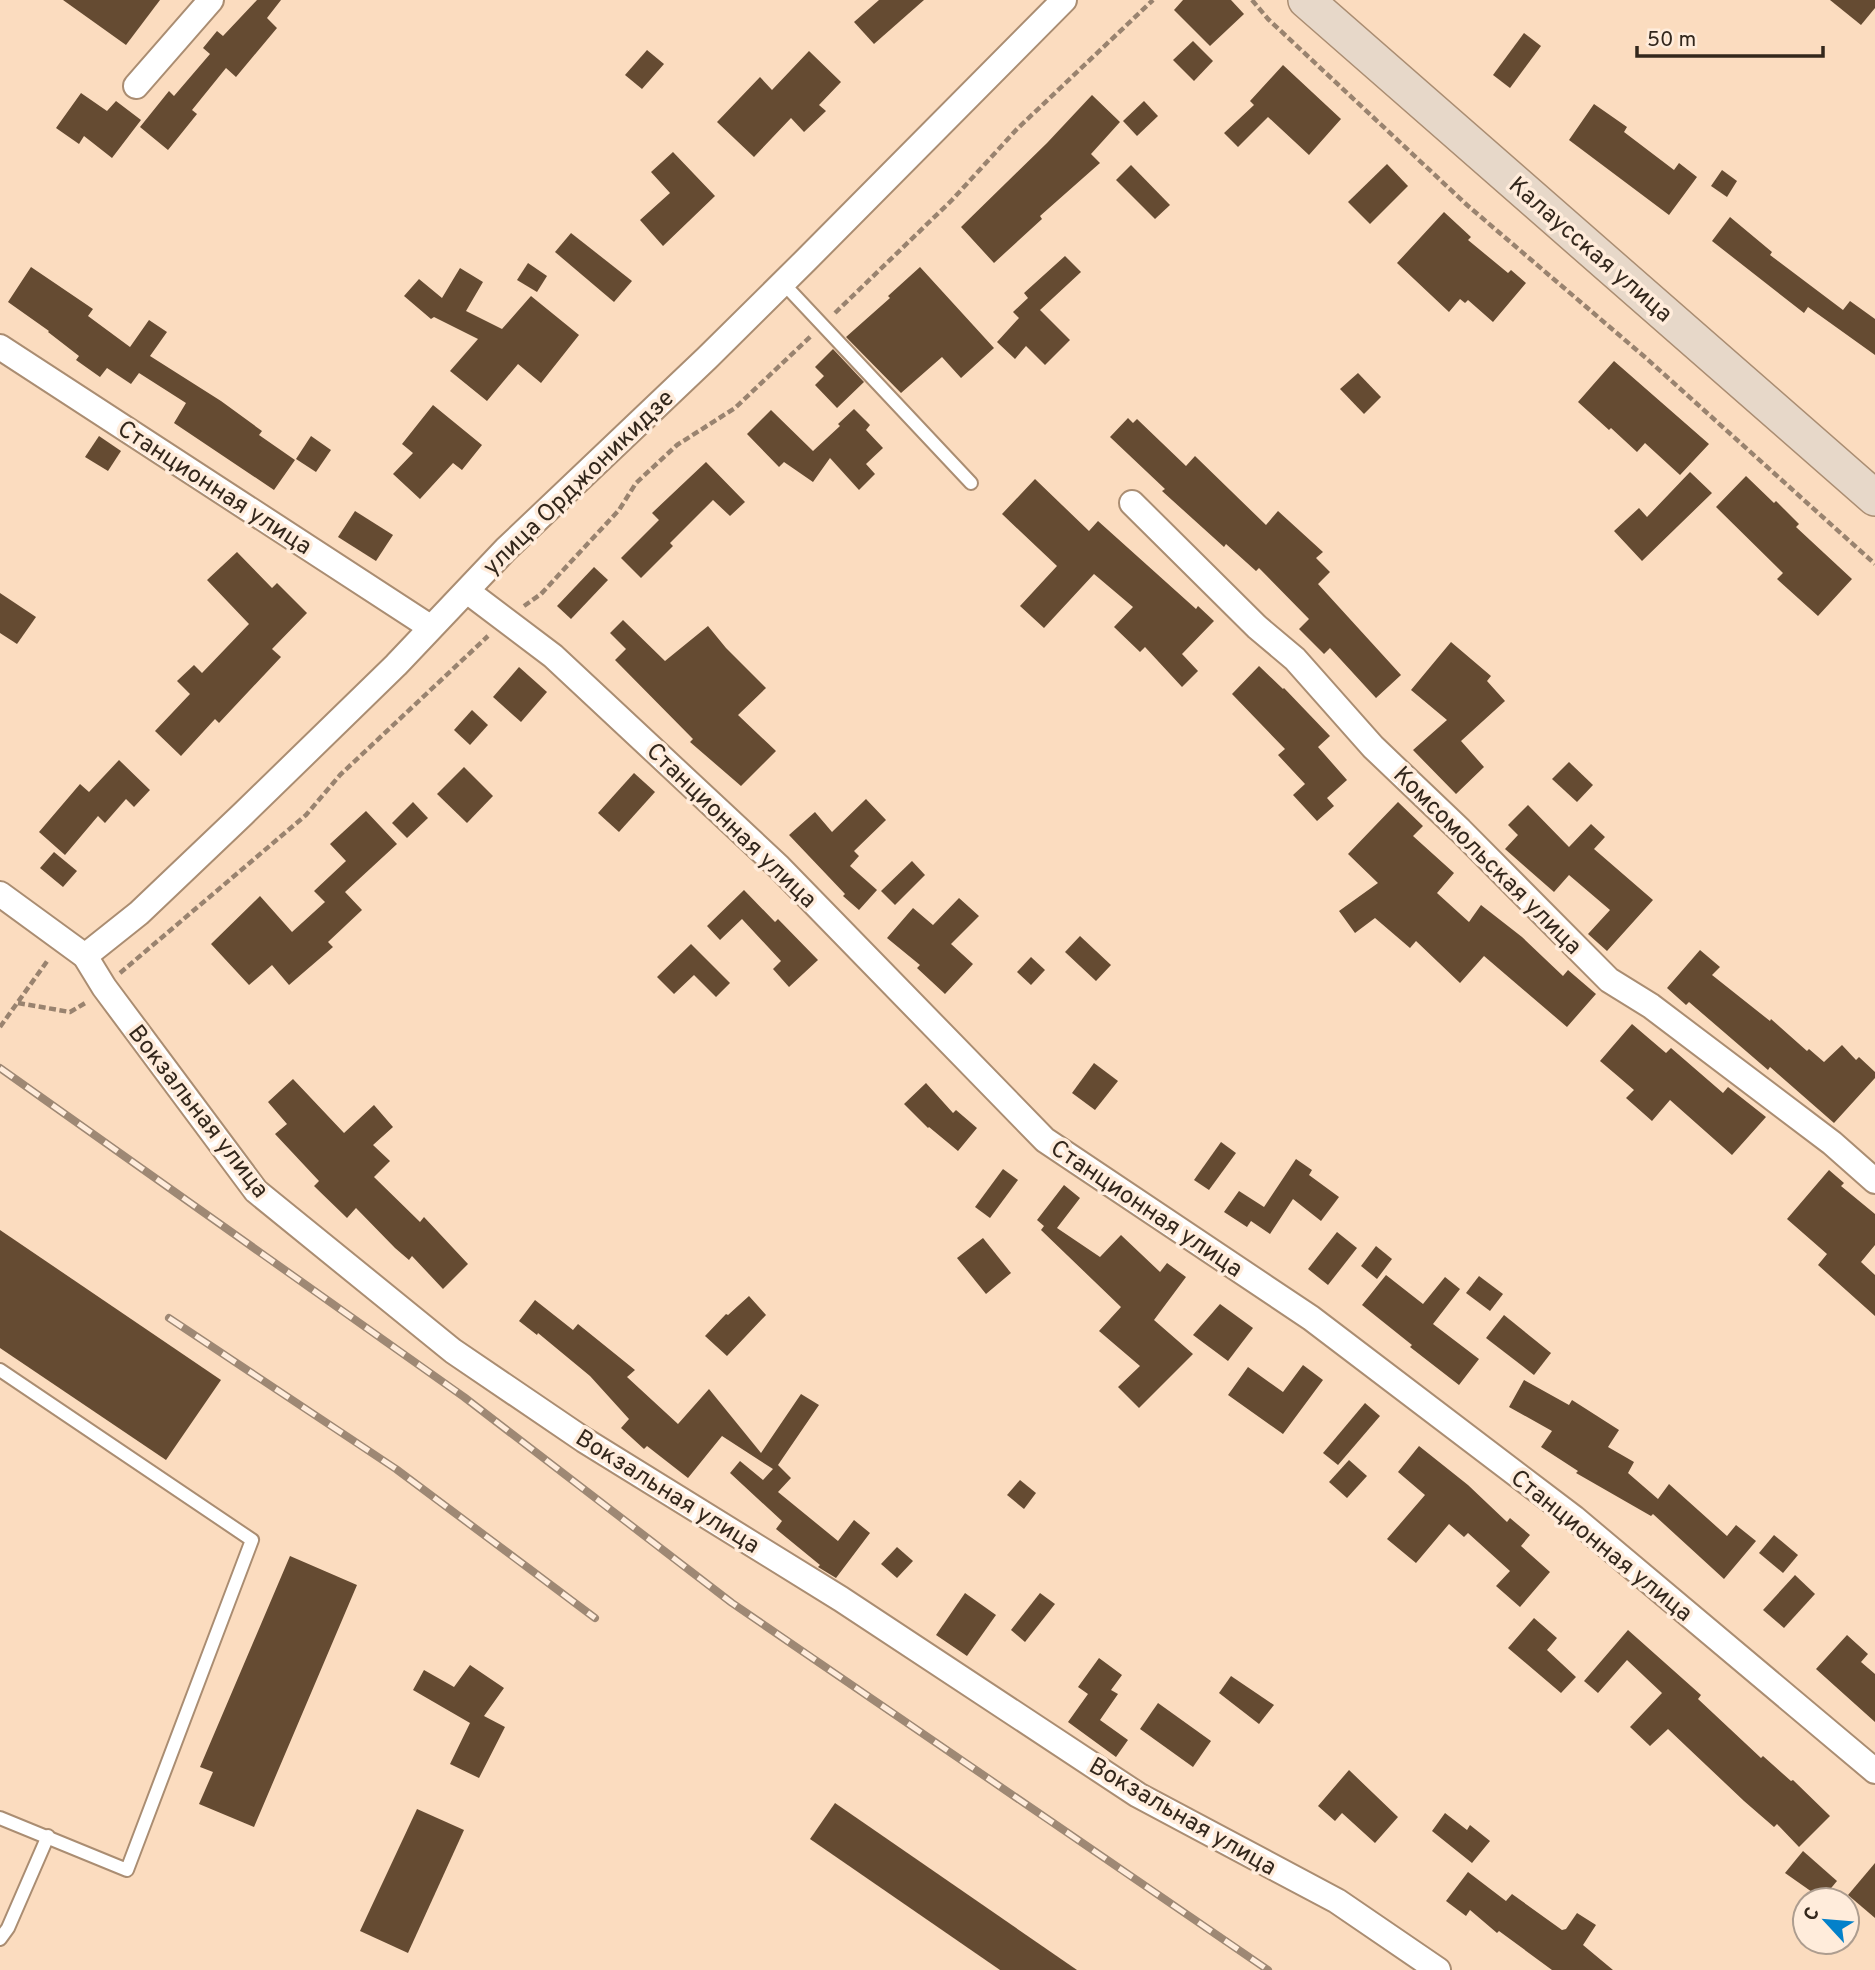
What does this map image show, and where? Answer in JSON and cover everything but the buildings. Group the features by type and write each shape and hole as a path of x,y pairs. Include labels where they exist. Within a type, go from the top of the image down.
{"street":[{"path":"136,86 211,0"},
{"name":"улица Орджоникидзе","path":"85,956 139,913 396,665 506,549 707,358 1064,0"},
{"name":"Калаусская улица","path":"1306,0 1875,498"},
{"name":"Станционная улица","path":"0,347 430,627"},
{"name":"Комсомольская улица","path":"1132,503 1294,659 1373,747 1609,980 1661,1014 1832,1143 1875,1181"},
{"name":"Станционная улица","path":"467,591 553,656 779,867 1045,1140 1322,1326 1574,1518 1875,1771"},
{"name":"Вокзальная улица","path":"0,894 85,956 104,987 256,1191 453,1351 584,1440 841,1599 1138,1795 1337,1901 1438,1970"}],"lane":[{"path":"783,283 971,482"},
{"path":"0,1370 251,1540 127,1870 0,1818"},
{"path":"0,1939 48,1836"}],"path":[{"path":"1252,0 1268,19 1467,205 1646,358 1875,564"},
{"path":"18,1003 70,1012 88,1001 306,815 340,775 505,620"},
{"path":"0,1027 63,939"}],"railway":[{"path":"0,1068 464,1397 732,1603 1268,1970"},
{"path":"169,1318 396,1469 595,1618"}]}
